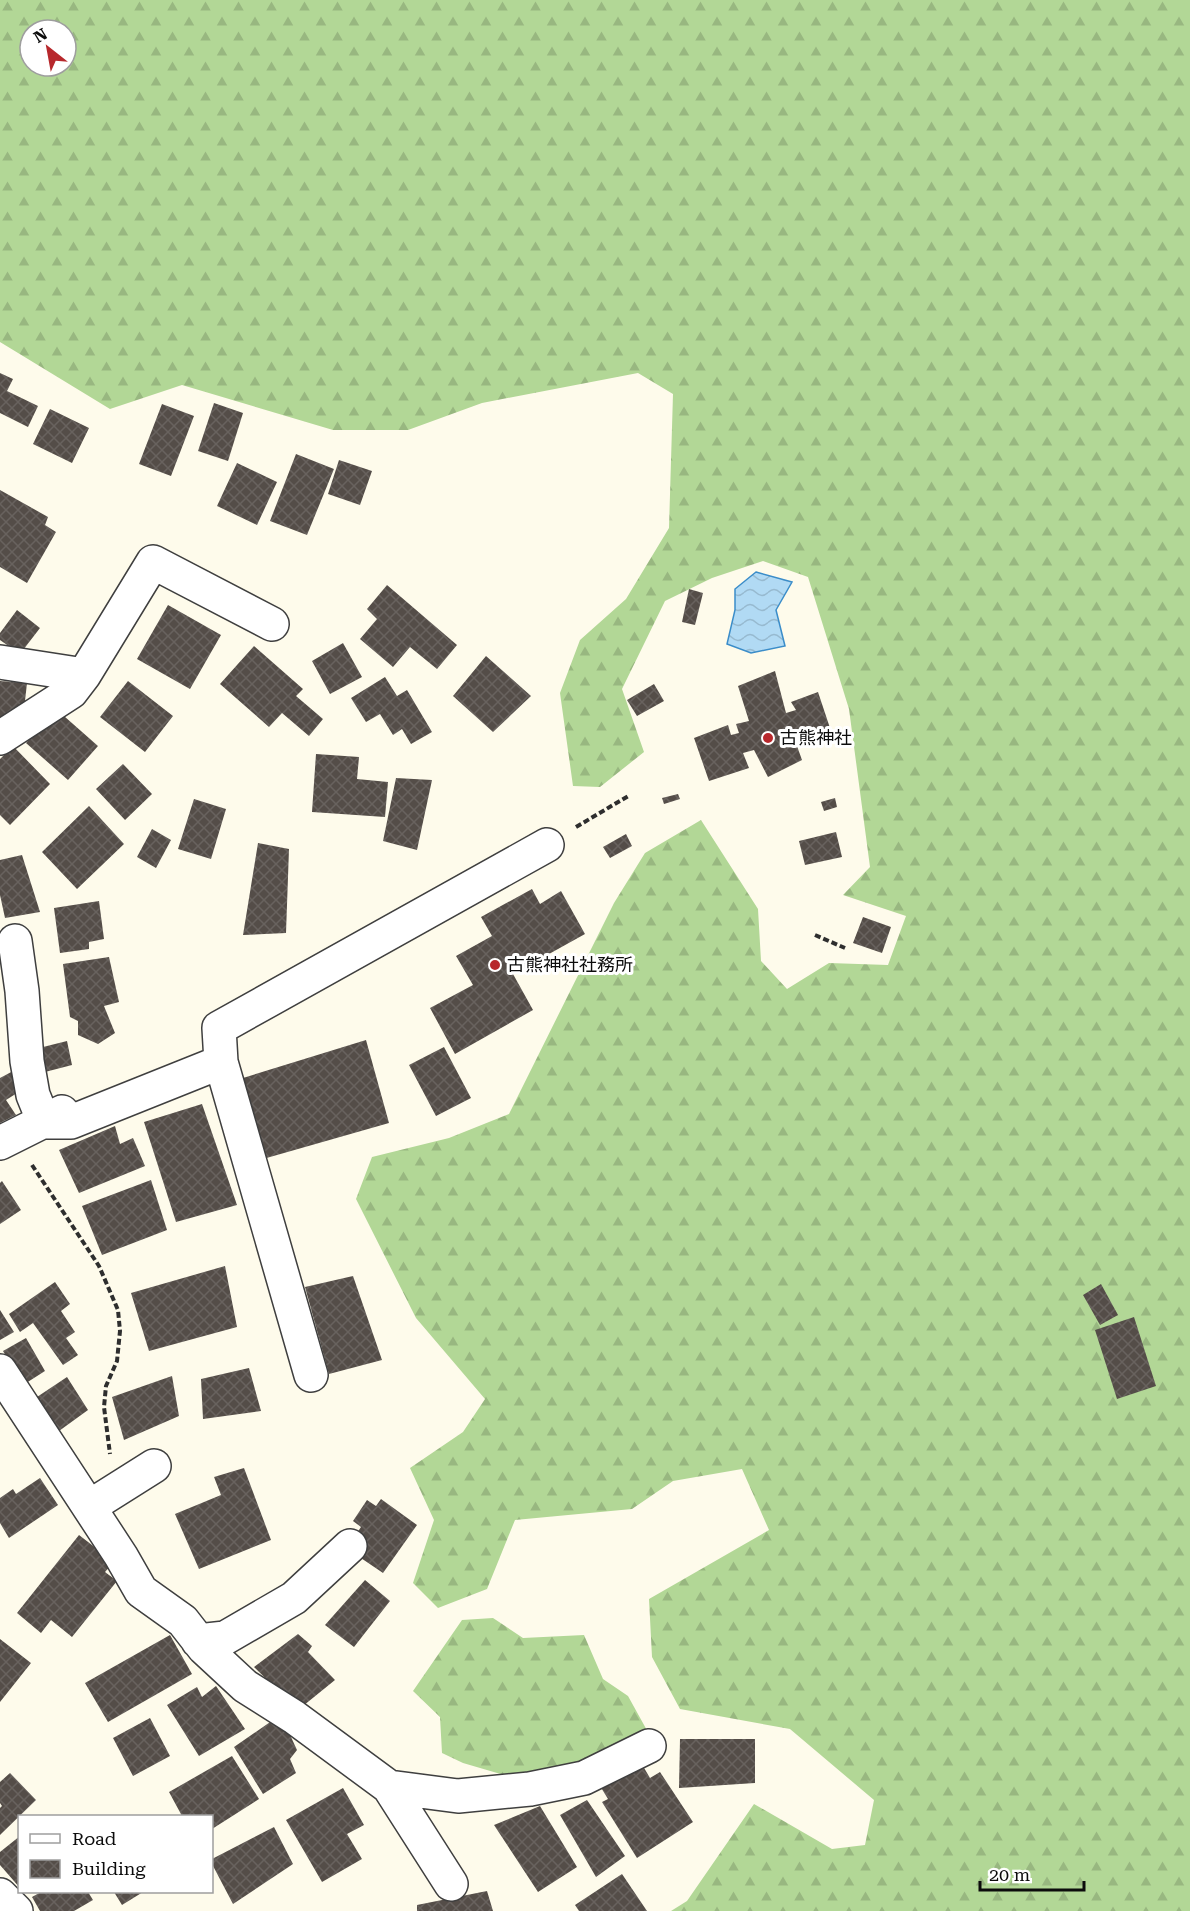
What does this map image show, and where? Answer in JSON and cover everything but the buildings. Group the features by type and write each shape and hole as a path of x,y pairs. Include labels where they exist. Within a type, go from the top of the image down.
{"street":[{"path":"0,738 70,692 84,675 153,562 272,624"},
{"path":"0,662 84,675"},
{"path":"311,1375 221,1062 212,1017 547,844"},
{"path":"15,940 22,991 27,1061 33,1095 44,1122"},
{"path":"44,1122 71,1122 221,1062"},
{"path":"7,1140 87,1098"},
{"path":"0,1371 100,1500 121,1556 141,1591 183,1621 198,1641 245,1686 294,1717 389,1787 452,1884"},
{"path":"100,1500 154,1466"},
{"path":"198,1641 225,1638 294,1598 350,1546"},
{"path":"389,1787 458,1796 530,1789 584,1778 649,1746"},
{"path":"0,1895 16,1911"}],"path":[{"path":"547,844 630,795"},
{"path":"815,935 845,948"},
{"path":"7,1140 99,1266 118,1310 120,1331 117,1360 106,1386 104,1407 112,1467 100,1500"}],"green space":[{"path":"0,0 1190,0 1190,1911 671,1911 687,1901 754,1804 832,1849 865,1845 874,1800 790,1729 680,1709 652,1657 649,1599 769,1530 742,1469 673,1481 632,1509 515,1520 487,1589 438,1608 413,1583 434,1520 410,1468 463,1432 485,1399 416,1318 356,1199 372,1157 449,1138 509,1114 614,903 645,853 701,820 758,909 761,961 787,989 829,963 888,965 906,916 843,895 870,867 849,709 808,577 763,561 712,578 665,601 622,689 644,752 600,787 573,786 560,693 580,640 626,599 669,528 673,394 638,373 482,403 408,430 333,430 182,385 110,409 0,342"},
{"path":"493,1618 523,1638 584,1635 603,1679 628,1696 649,1734 549,1777 504,1775 463,1763 442,1753 440,1717 413,1691 462,1620"}],"water":[{"path":"756,572 792,582 776,610 785,646 751,653 727,644 735,610 735,589"}],"place":[{"name":"古熊神社","path":"768,738"},
{"name":"古熊神社社務所","path":"495,965"}]}
